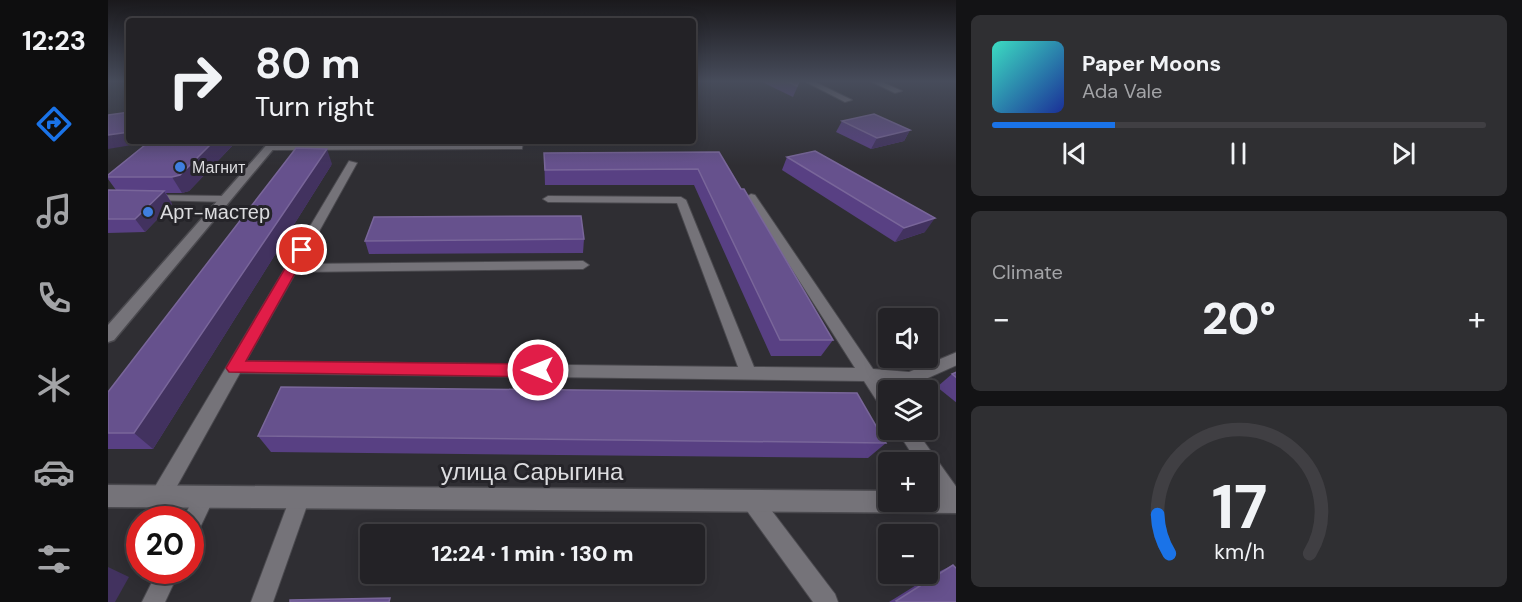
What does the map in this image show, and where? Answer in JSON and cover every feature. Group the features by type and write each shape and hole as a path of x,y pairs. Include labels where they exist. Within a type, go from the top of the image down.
{"street":[{"path":"108,336 272,144"},
{"name":"улица Сарыгина","path":"108,496 956,502"}],"lane":[{"path":"272,144 519,147 519,144"},
{"path":"160,497 352,163"},
{"path":"751,197 878,390"},
{"path":"143,198 226,199"},
{"path":"548,199 681,200 748,372"},
{"path":"292,268 583,265"},
{"path":"234,368 748,372 868,375 910,379 956,358"},
{"path":"913,440 956,502"},
{"path":"200,506 205,496"},
{"path":"262,602 300,497"},
{"path":"752,501 827,602"},
{"path":"153,602 162,584"}],"building":[{"path":"126,112 126,132 108,135 108,115"},
{"path":"874,114 910,130 877,138 842,121"},
{"path":"146,144 211,144 180,175 108,177"},
{"path":"296,148 327,149 134,433 108,433 108,392"},
{"path":"815,151 935,218 904,228 787,157"},
{"path":"719,152 741,189 744,189 833,340 780,340 698,169 545,170 544,153"},
{"path":"108,190 164,191 135,219 108,219"},
{"path":"581,216 584,239 365,241 374,217"},
{"path":"281,387 857,393 878,429 878,440 884,440 886,443 258,436"},
{"path":"953,565 956,568 956,602 897,602 923,584 938,584 938,574"},
{"path":"390,598 389,602 290,602 290,600"}],"place":[{"name":"Магнит","path":"180,167"},
{"name":"Арт-мастер","path":"148,212"}],"route":[{"path":"302,250 234,368 538,370"}]}
